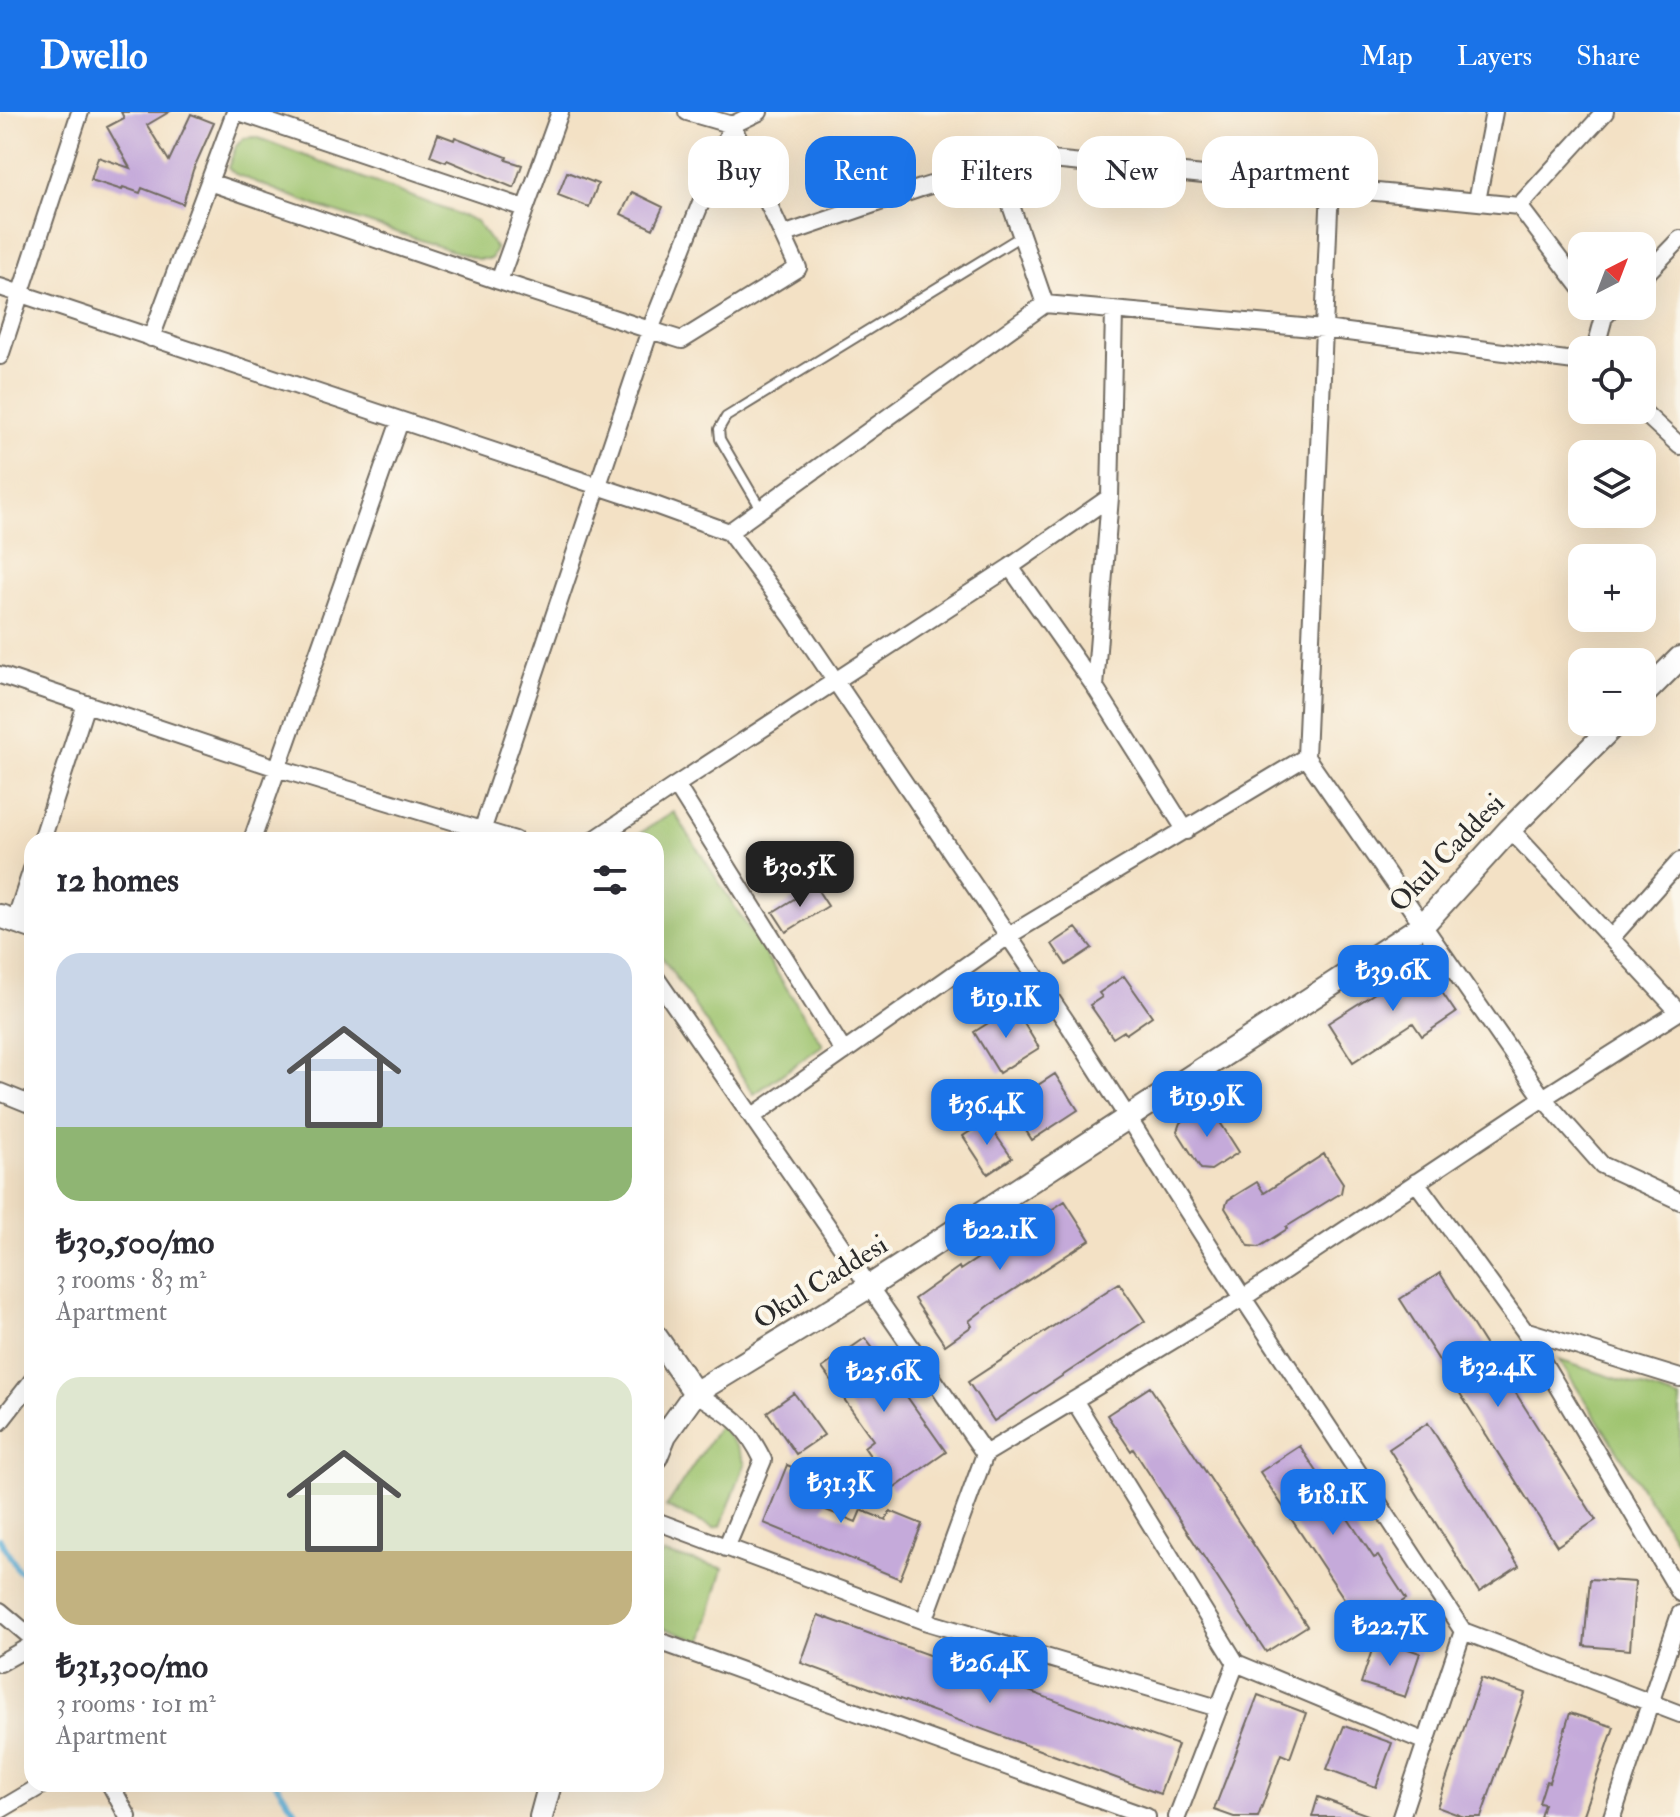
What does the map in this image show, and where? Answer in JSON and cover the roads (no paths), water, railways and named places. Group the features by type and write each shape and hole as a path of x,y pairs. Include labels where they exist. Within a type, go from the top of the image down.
{"street":[{"path":"0,356 80,112"},
{"path":"151,338 237,112 524,208"},
{"path":"499,281 560,112"},
{"path":"687,112 732,125 759,112"},
{"path":"1477,201 1494,112"},
{"path":"1519,206 1605,112"},
{"path":"209,182 682,340 798,268 732,125"},
{"path":"481,832 650,330 732,125"},
{"path":"1061,161 1202,174"},
{"path":"783,235 932,185"},
{"path":"1378,191 1519,206 1568,271"},
{"path":"1012,208 1045,304"},
{"path":"1329,208 1306,757 1543,1098 1602,1165 1680,1201"},
{"path":"1656,264 1680,239"},
{"path":"0,287 729,532 836,681 1008,936 1463,1631 1680,1714"},
{"path":"729,532 1045,304 1324,329 1568,360"},
{"path":"1095,687 1110,497 1114,310"},
{"path":"255,832 400,421"},
{"path":"1656,424 1680,446"},
{"path":"606,832 1010,567 1110,497"},
{"path":"1010,567 1095,687 1186,831"},
{"path":"1656,682 1680,658"},
{"path":"0,675 471,832"},
{"path":"45,832 86,704"},
{"name":"Okul Caddesi","path":"695,1393 870,1286 1423,925 1510,829 1603,736"},
{"path":"753,1116 1008,936 1306,757"},
{"path":"676,785 844,1052"},
{"path":"924,1621 985,1454 1243,1298 1679,1011 1510,829"},
{"path":"1612,937 1680,861"},
{"path":"16,921 24,895"},
{"path":"664,989 985,1454"},
{"path":"0,1092 24,1102"},
{"path":"1416,1182 1524,1330 1680,1593"},
{"path":"1524,1330 1680,1378"},
{"path":"664,1348 695,1393 740,1422 753,1438 763,1460 726,1548"},
{"path":"0,1422 24,1391"},
{"path":"664,1437 695,1393"},
{"path":"1074,1400 1236,1663 1426,1742"},
{"path":"664,1524 924,1621 1218,1708"},
{"path":"0,1611 24,1631"},
{"path":"1612,1817 1680,1614"},
{"path":"1401,1817 1463,1631"},
{"path":"664,1643 1147,1817"},
{"path":"0,1663 24,1650"},
{"path":"1177,1817 1236,1663"},
{"path":"0,1810 30,1792"},
{"path":"114,1792 128,1817"},
{"path":"541,1817 548,1792"}],"lane":[{"path":"761,509 720,439 719,429 726,417 1021,236"}],"waterway":[{"path":"0,1539 24,1575"},
{"path":"282,1792 299,1817"}]}
